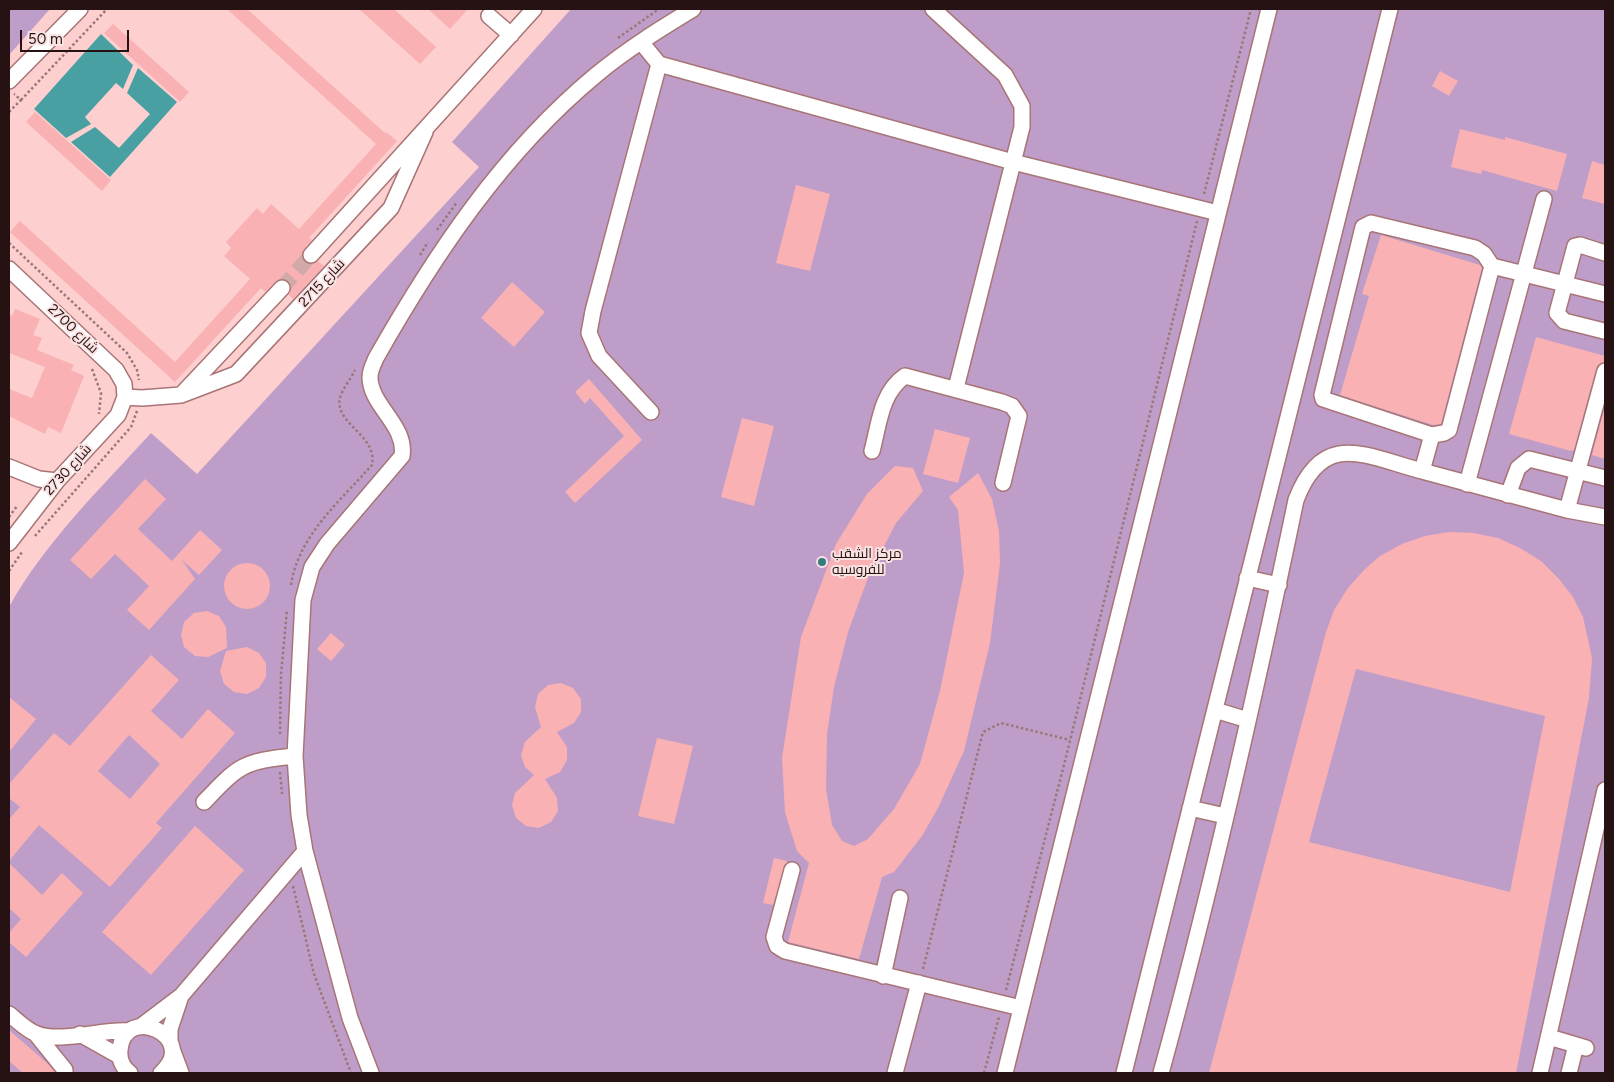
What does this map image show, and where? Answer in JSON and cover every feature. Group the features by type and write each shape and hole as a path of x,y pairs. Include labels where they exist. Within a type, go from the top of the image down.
{"street":[{"path":"9,81 80,9"},
{"name":"شارع 2715","path":"311,255 425,132 534,9"},
{"path":"371,1073 350,1018 305,851 299,815 295,756 303,600 312,567 327,544 402,456 402,440 372,388 370,374 376,358 435,262 488,185 562,106 596,75 641,42 693,9"},
{"path":"933,9 1005,75 1022,106 1022,127 956,388"},
{"path":"1005,1073 1269,9"},
{"path":"1124,1073 1390,9"},
{"path":"489,16 511,35"},
{"path":"641,42 659,64 1013,162 1218,213"},
{"path":"651,412 599,356 589,333 593,311 659,64"},
{"name":"شارع 2715","path":"125,397 181,396 236,374 391,208 425,132"},
{"path":"1467,484 1544,199"},
{"path":"1492,266 1448,430 1444,433 1432,435 1327,402 1322,395 1363,227 1372,223 1475,248 1484,254 1492,266 1605,294"},
{"path":"322,244 342,261"},
{"path":"1605,253 1580,245 1575,246 1557,313 1559,318 1564,321 1605,330"},
{"name":"شارع 2700","path":"9,269 116,370 124,384 125,397"},
{"path":"181,396 277,293 292,315"},
{"path":"1567,510 1605,371"},
{"path":"872,451 887,395 895,383 905,376 956,388 1012,406 1019,416 1003,483"},
{"name":"شارع 2730","path":"9,543 57,481 118,415 125,397"},
{"path":"1422,471 1432,435"},
{"path":"1161,1073 1192,962 1279,585 1296,500 1304,479 1316,464 1331,455 1349,452 1567,510 1605,516"},
{"path":"1508,494 1518,468 1528,460 1605,478"},
{"path":"9,467 39,479 57,481"},
{"path":"1247,578 1279,585"},
{"path":"1215,710 1248,720"},
{"path":"204,802 231,774 244,765 263,758 295,756"},
{"path":"1540,1073 1605,790"},
{"path":"1190,808 1226,816"},
{"path":"119,1063 123,1038 181,996 305,851"},
{"path":"792,870 774,937 777,946 785,951 884,976 1003,1002 1021,1008"},
{"path":"884,976 900,898"},
{"path":"895,1073 919,983"},
{"path":"161,1073 171,1059 170,1029 181,996"},
{"path":"9,1014 36,1034 65,1070 65,1073"},
{"path":"36,1034 58,1037 105,1031 157,1029 171,1045 181,1073"},
{"path":"80,1034 130,1073"},
{"path":"1549,1037 1581,1046 1569,1073"}],"path":[{"path":"9,112 107,9"},
{"path":"984,1073 1070,740 1200,208 1251,9"},
{"path":"9,90 21,100"},
{"path":"9,244 126,353 137,370 142,398 131,427 34,536"},
{"path":"88,362 96,375 101,393 99,415"},
{"path":"9,517 22,501"},
{"path":"9,571 23,550"},
{"path":"919,983 983,732 1001,723 1070,740"}],"shaded area":[{"path":"9,9 50,9 9,55"},
{"name":"مركز الشقب للفروسيه","path":"571,9 1605,9 1605,1073 9,1073 9,607 39,560 75,516 151,433 197,474 479,167 452,142"}],"water":[{"path":"101,34 133,65 123,89 116,83 85,117 91,124 66,138 34,109"},
{"path":"138,68 177,102 110,177 71,142 95,127 119,148 150,114 127,93"}],"building":[{"path":"227,9 247,9 385,133 397,141 309,238 312,240 304,249 302,258 309,264 318,261 324,266 293,299 289,295 291,285 285,279 276,281 265,292 261,288 175,382 10,232 20,221 175,362 250,279 224,256 231,248 226,242 257,208 263,214 271,204 299,229 376,144"},
{"path":"359,9 394,9 436,47 420,64"},
{"path":"428,9 468,9 450,29"},
{"path":"113,24 189,92 180,102 104,33"},
{"path":"1440,71 1458,81 1449,96 1432,86"},
{"path":"35,112 111,180 102,191 26,122"},
{"path":"1460,129 1505,140 1505,137 1567,154 1557,191 1482,170 1481,174 1451,167"},
{"path":"1592,161 1605,165 1605,204 1582,198"},
{"path":"796,185 830,194 810,271 776,263"},
{"path":"1381,235 1480,265 1482,268 1441,424 1433,425 1340,395 1369,296 1362,294"},
{"path":"512,282 545,312 514,347 481,318"},
{"path":"15,309 40,319 33,335 42,338 37,350 74,365 71,370 84,376 61,433 48,427 45,434 9,416 9,389 32,398 45,367 9,353 9,315 12,316"},
{"path":"1536,337 1605,356 1605,362 1599,364 1596,369 1574,450 1571,451 1509,434"},
{"path":"589,379 642,440 575,503 565,492 624,436 590,398 585,404 575,392"},
{"path":"1605,406 1605,459 1592,455"},
{"path":"742,418 774,426 754,506 721,497"},
{"path":"935,429 970,438 958,483 923,474"},
{"path":"895,466 913,468 923,491 896,523 869,575 848,632 834,687 827,734 826,789 832,825 842,841 854,846 868,839 894,809 920,764 940,691 964,573 958,510 949,497 978,473 992,499 999,531 1000,563 990,643 964,751 938,808 922,836 894,872 882,877 859,959 788,942 809,863 797,851 785,812 782,758 801,637 836,544 867,494"},
{"path":"145,479 166,499 138,529 172,561 200,530 222,550 199,575 182,560 195,579 149,630 127,610 149,586 115,554 91,579 70,560"},
{"path":"1449,532 1473,533 1498,538 1520,548 1541,561 1573,597 1583,617 1592,658 1589,698 1516,1073 1209,1073 1326,632 1334,610 1348,588 1380,556 1402,544 1425,536","holes":["1356,669 1545,716 1510,892 1309,842"]},
{"path":"247,563 260,567 266,573 270,586 266,599 260,605 247,609 234,605 228,599 224,586 228,573 234,567"},
{"path":"207,611 219,616 226,627 227,648 208,657 195,656 184,647 181,635 184,622 194,613"},
{"path":"331,633 345,645 331,661 317,649"},
{"path":"247,647 259,653 266,663 266,677 259,688 247,694 234,692 224,684 220,671 226,651"},
{"path":"151,655 179,680 151,711 182,739 208,709 235,733 156,823 162,828 110,887 39,825 9,861 9,819 20,807 9,798 9,784 54,733 70,746","holes":["129,735 160,764 130,799 98,771"]},
{"path":"561,683 573,688 581,699 581,712 574,723 557,732 567,747 567,760 560,772 545,779 557,798 558,811 551,822 539,828 526,826 516,818 512,805 515,793 534,775 525,767 521,755 525,742 541,727 535,707 538,694 548,685"},
{"path":"9,697 36,719 9,752"},
{"path":"657,738 693,746 674,824 638,816"},
{"path":"195,826 244,870 151,975 102,932"},
{"path":"774,858 787,861 773,905 763,903"},
{"path":"9,863 42,895 62,873 83,893 26,957 9,942 9,933 21,919 9,908"},
{"path":"9,1030 56,1073 23,1073 9,1061"}],"tunnel":[{"path":"282,288 311,255"}],"place":[{"name":"مركز الشقب للفروسيه","path":"822,562"}]}
